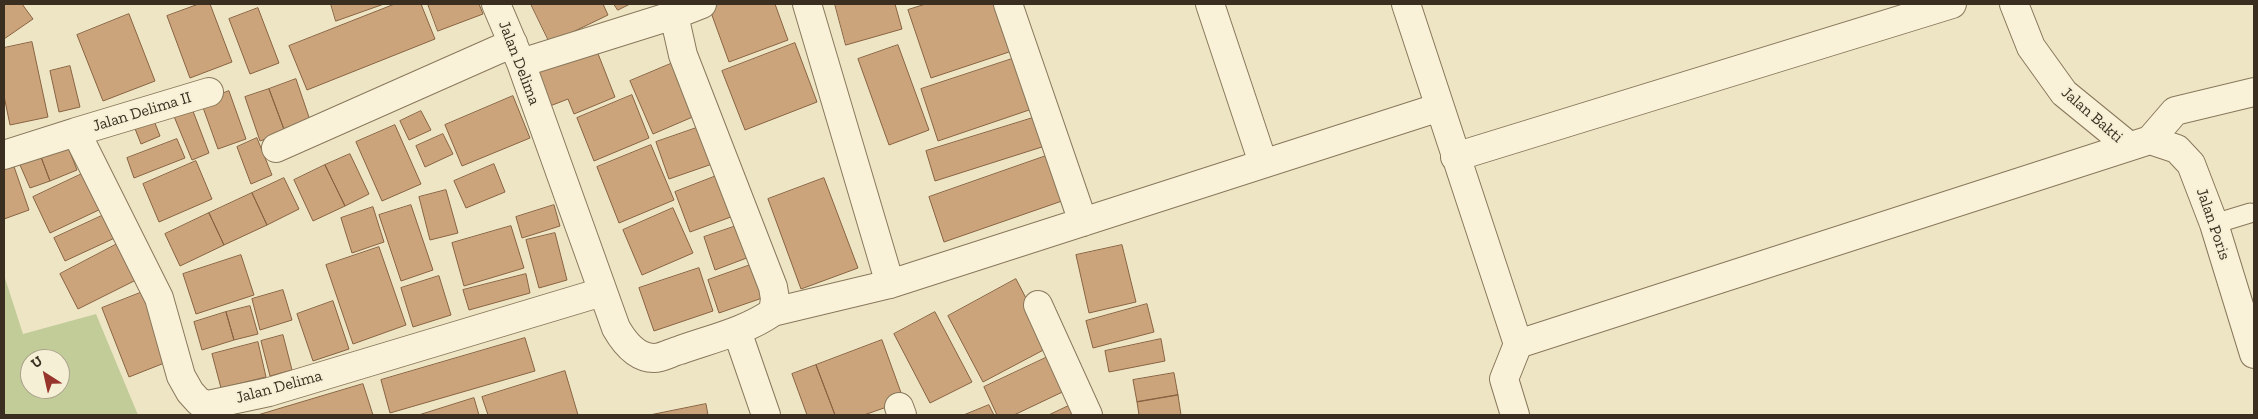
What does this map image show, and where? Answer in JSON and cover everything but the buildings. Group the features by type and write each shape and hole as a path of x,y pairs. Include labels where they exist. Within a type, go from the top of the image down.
{"street":[{"name":"Jalan Delima","path":"496,4 517,53 602,292 625,344 639,354 654,358 737,331 763,320 773,312 890,284 1440,107"},
{"path":"276,148 412,90 517,53 674,15 702,4"},
{"path":"807,4 890,284"},
{"path":"1008,4 1083,222"},
{"path":"1210,4 1263,163"},
{"path":"1406,4 1518,344 1504,379 1515,415"},
{"path":"1455,157 1952,4"},
{"name":"Jalan Bakti","path":"2014,4 2031,47 2064,93 2139,143"},
{"path":"674,15 683,55 773,287 776,299 773,312"},
{"name":"Jalan Delima II","path":"76,132 209,92"},
{"path":"1518,344 2139,143 2175,111 2254,92"},
{"name":"Jalan Delima","path":"76,132 159,298 181,376 190,392 203,404 208,405 269,392 602,292"},
{"path":"4,155 76,132"},
{"name":"Jalan Poris","path":"2139,143 2177,149 2191,164 2214,224 2252,336"},
{"path":"1038,305 1088,415"},
{"path":"737,331 766,415"}],"lane":[{"path":"2214,224 2250,213"}],"green space":[{"path":"4,275 23,334 96,314 138,415 4,415"}]}
